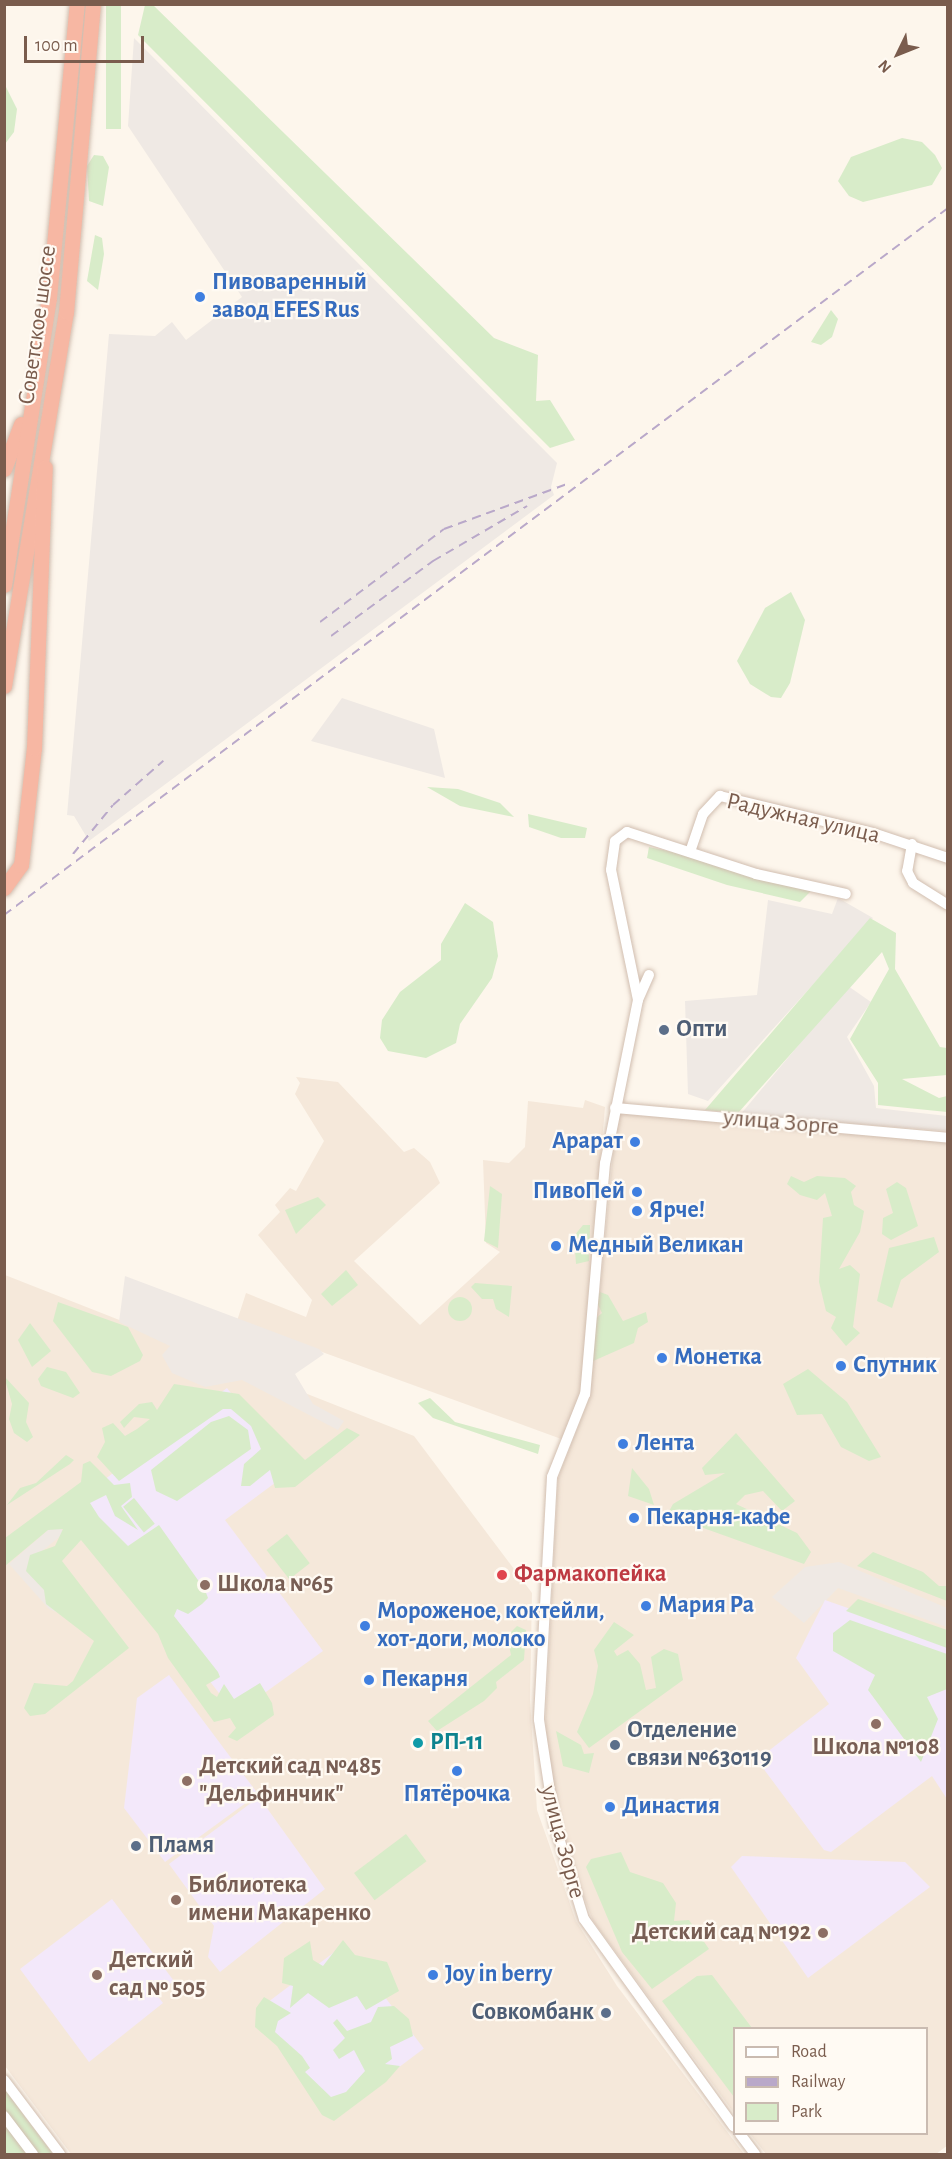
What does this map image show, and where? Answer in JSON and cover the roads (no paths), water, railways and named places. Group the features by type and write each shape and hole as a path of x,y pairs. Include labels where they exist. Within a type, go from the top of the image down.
{"highway":[{"name":"Советское шоссе","path":"4,585 31,395 49,298 77,4"},
{"name":"Советское шоссе","path":"4,686 67,301 93,4"},
{"path":"49,298 67,301"},
{"path":"4,469 31,395"},
{"path":"4,888 21,865 34,748 46,498 44,440"}],"street":[{"name":"Радужная улица","path":"690,852 703,814 720,796 912,844 948,858"},
{"path":"638,1000 611,870 612,850 627,832 690,852 846,894"},
{"path":"912,844 907,871 913,883 948,905"},
{"path":"638,1000 649,975"},
{"name":"улица Зорге","path":"638,1000 615,1108 585,1394 575,1426 557,1458 551,1509 539,1720 545,1780 563,1862 584,1919 607,1956 733,2124"},
{"name":"улица Зорге","path":"615,1108 948,1138"},
{"path":"4,2080 60,2154"},
{"path":"4,2116 32,2154"},
{"path":"741,2135 755,2154"}],"railway":[{"path":"4,915 948,208"},
{"path":"320,622 444,529 567,484"},
{"path":"331,636 433,561 527,506"},
{"path":"73,854 113,805 163,761"}],"place":[{"name":"Пивоваренный завод EFES Rus","path":"200,297"},
{"name":"Опти","path":"664,1030"},
{"name":"Арарат","path":"635,1142"},
{"name":"ПивоПей","path":"637,1192"},
{"name":"Ярче!","path":"637,1211"},
{"name":"Медный Великан","path":"556,1246"},
{"name":"Монетка","path":"662,1358"},
{"name":"Спутник","path":"841,1366"},
{"name":"Лента","path":"623,1444"},
{"name":"Пекарня-кафе","path":"634,1518"},
{"name":"Фармакопейка","path":"502,1575"},
{"name":"Школа №65","path":"205,1585"},
{"name":"Мария Ра","path":"646,1606"},
{"name":"Мороженое, коктейли, хот-доги, молоко","path":"365,1626"},
{"name":"Пекарня","path":"369,1680"},
{"name":"Школа №108","path":"876,1724"},
{"name":"РП-11","path":"418,1743"},
{"name":"Отделение связи №630119","path":"615,1745"},
{"name":"Пятёрочка","path":"457,1771"},
{"name":"Детский сад №485 \"Дельфинчик\"","path":"187,1781"},
{"name":"Династия","path":"610,1807"},
{"name":"Пламя","path":"136,1846"},
{"name":"Библиотека имени Макаренко","path":"176,1900"},
{"name":"Детский сад №192","path":"823,1933"},
{"name":"Детский сад № 505","path":"97,1975"},
{"name":"Joy in berry","path":"433,1975"},
{"name":"Совкомбанк","path":"606,2013"}]}
